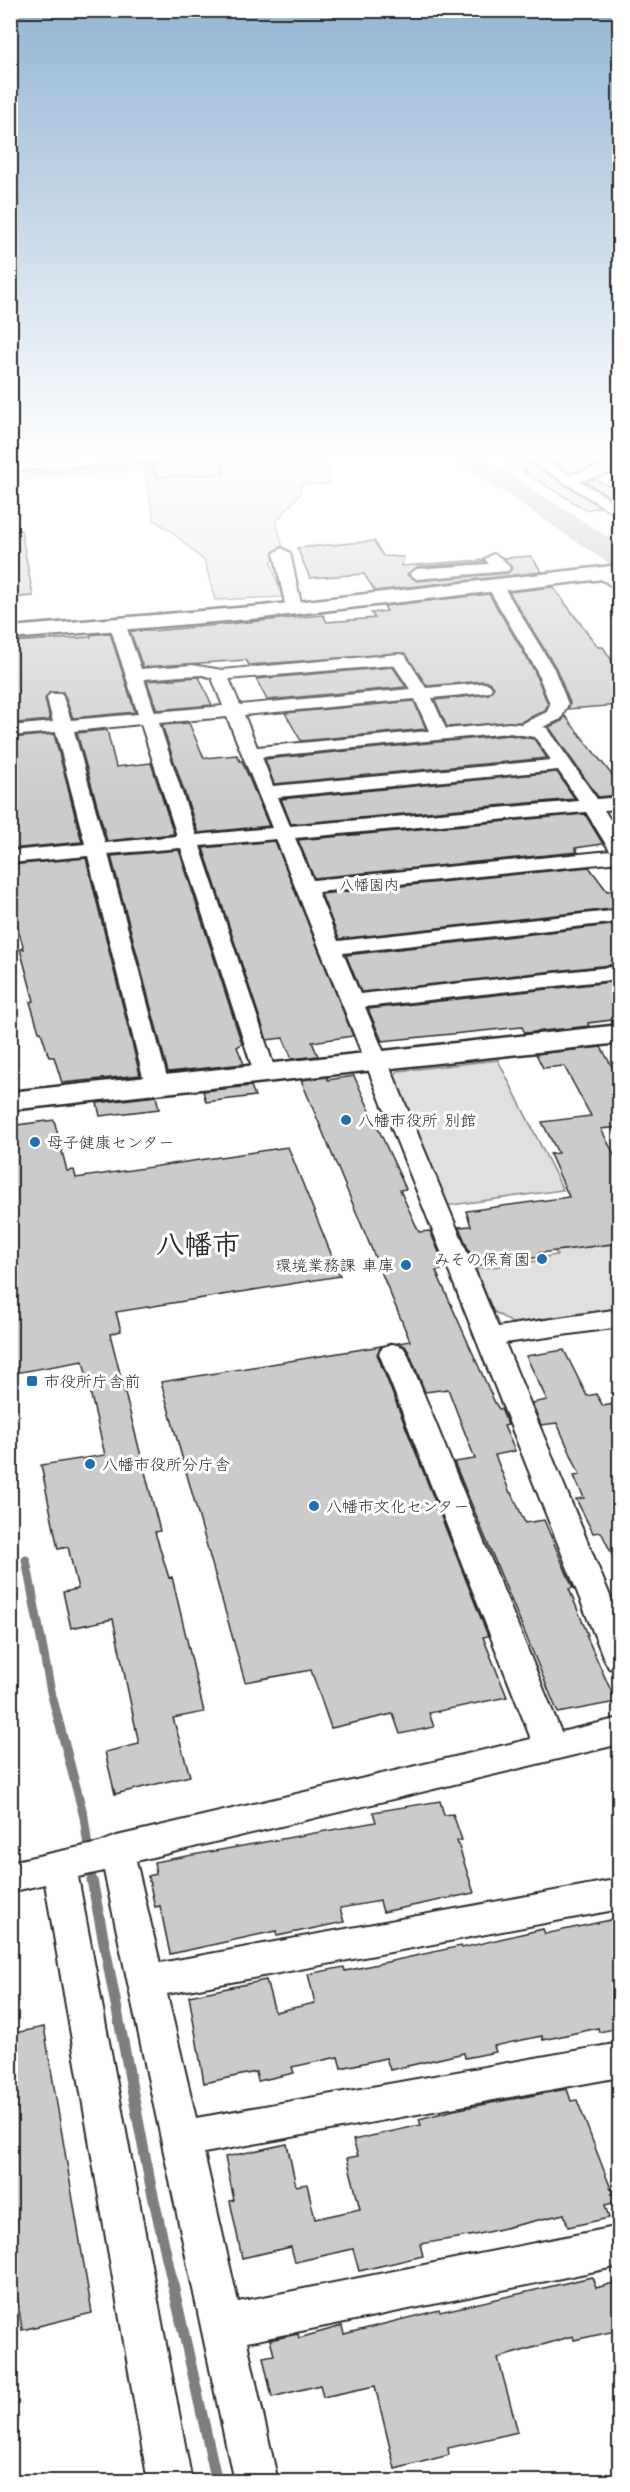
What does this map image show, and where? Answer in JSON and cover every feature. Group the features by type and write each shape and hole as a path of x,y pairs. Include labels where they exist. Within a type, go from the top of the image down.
{"main road":[{"path":"10,633 294,608 495,586 613,576"},
{"path":"10,1101 620,1034"}],"street":[{"path":"286,570 294,608"},
{"path":"415,570 430,593"},
{"path":"495,586 544,669 559,704 555,715 525,729"},
{"path":"117,623 265,1073"},
{"path":"219,675 399,659 421,693 440,735"},
{"path":"135,675 202,670 214,670 219,675 620,1659"},
{"path":"10,731 483,688"},
{"path":"56,698 157,1085"},
{"path":"250,753 440,735 525,729 541,732 592,806 620,854 305,887"},
{"path":"266,792 563,764"},
{"path":"10,857 620,803"},
{"path":"330,948 620,916"},
{"path":"351,1002 620,972"},
{"path":"488,1337 620,1318"},
{"path":"393,1353 551,1748"},
{"path":"10,1877 620,1731"},
{"path":"110,1854 146,1982 256,2481"},
{"path":"64,1865 170,2481"},
{"path":"146,1982 620,1894"},
{"path":"182,2139 620,2060"},
{"path":"223,2326 620,2246"}],"shaded area":[{"path":"207,570 274,570 282,597 215,600"},
{"path":"498,1060 563,1190 444,1206 391,1079 398,1071"},
{"path":"612,1244 619,1260 619,1288 617,1289 619,1308 512,1323 493,1311 476,1269 545,1260 544,1257 557,1255 555,1251"}],"building":[{"path":"10,570 28,570 33,596 10,598"},
{"path":"307,570 413,570 407,575 417,581 508,573 510,570 542,572 375,591 364,574 310,578"},
{"path":"553,587 598,647 603,647 620,673 620,705 568,709 570,703 556,668 509,592"},
{"path":"489,594 534,670 548,704 545,710 521,722 447,727 435,700 489,694 494,687 489,682 483,681 427,686 405,653 249,665 246,660 143,667 130,631 153,631 323,615 327,622 375,618 371,613 387,611 384,606"},
{"path":"110,633 135,712 73,718 63,692 50,692 45,699 50,720 17,723 10,696 10,642 91,637 90,635"},
{"path":"393,667 406,687 267,700 256,679"},
{"path":"199,677 212,705 157,710 147,681"},
{"path":"414,701 426,729 301,741 285,713"},
{"path":"565,716 620,785 620,795 598,797 549,727 562,721"},
{"path":"189,723 204,758 237,755 242,761 269,826 198,833 162,725"},
{"path":"107,730 116,767 151,763 174,834 107,841 77,733"},
{"path":"54,734 82,842 10,849 10,738"},
{"path":"509,735 534,739 547,758 274,784 265,759"},
{"path":"557,772 575,799 291,824 281,799"},
{"path":"585,814 603,844 575,848 578,852 314,878 298,840"},
{"path":"275,841 353,1036 312,1042 318,1056 292,1059 283,1038 267,1040 203,848"},
{"path":"179,850 242,1044 237,1047 244,1064 168,1072 111,856"},
{"path":"86,858 140,1075 62,1083 54,1057 49,1057 41,1032 39,1032 30,1002 34,1001 20,949 24,949 10,903 10,865"},
{"path":"589,867 607,891 620,890 620,908 339,939 321,894"},
{"path":"620,924 620,964 361,992 346,955"},
{"path":"620,981 620,1019 588,1023 589,1026 525,1033 522,1027 382,1041 368,1009"},
{"path":"601,1047 620,1081 620,1127 601,1129 620,1166 620,1243 539,1253 541,1257 475,1266 459,1227 471,1226 466,1211 569,1197 550,1154 558,1153 542,1122 591,1116 564,1066 543,1068 536,1054"},
{"path":"354,1076 406,1189 400,1190 419,1232 430,1231 446,1269 436,1271 495,1403 501,1409 508,1425 504,1426 515,1451 495,1455 510,1493 525,1523 544,1520 573,1588 569,1589 588,1635 586,1635 616,1702 558,1713 454,1462 475,1459 448,1389 425,1392 409,1352 405,1346 398,1343 410,1341 301,1080 327,1077 328,1080"},
{"path":"251,1086 255,1096 206,1102 203,1091"},
{"path":"156,1096 159,1109 100,1116 97,1103"},
{"path":"54,1120 67,1171 74,1170 76,1178 288,1147 340,1276 116,1312 121,1331 110,1334 160,1531 155,1532 169,1578 172,1577 204,1712 173,1718 190,1776 115,1794 105,1752 139,1744 113,1619 71,1628 63,1592 78,1589 68,1547 58,1549 41,1465 105,1455 83,1361 15,1373 10,1351 10,1126"},
{"path":"381,1346 377,1354 488,1636 483,1637 507,1697 429,1713 434,1727 400,1734 393,1714 331,1728 311,1670 245,1682 161,1382"},
{"path":"564,1350 587,1396 596,1394 603,1406 620,1403 620,1571 601,1532 593,1533 576,1499 584,1498 574,1476 580,1475 557,1423 541,1425 532,1403 547,1400 526,1356"},
{"path":"440,1801 444,1815 453,1814 462,1840 457,1841 474,1893 383,1912 380,1901 340,1908 344,1922 277,1936 276,1931 170,1954 160,1906 155,1907 148,1876 156,1874 154,1862 376,1822 373,1812"},
{"path":"620,1918 620,2028 599,2032 598,2028 543,2040 542,2036 494,2046 496,2052 465,2058 464,2053 390,2070 386,2058 341,2068 338,2057 292,2067 294,2073 258,2081 256,2072 204,2083 189,1996 266,1980 275,2012 315,2003 308,1974 344,1967 345,1971 543,1929 545,1934"},
{"path":"44,2027 92,2313 22,2330 10,2246 10,2034"},
{"path":"567,2089 571,2101 577,2100 616,2202 605,2205 609,2218 568,2227 564,2214 475,2235 420,2244 423,2256 359,2271 353,2249 295,2262 291,2247 242,2258 230,2201 234,2200 225,2157 287,2144 296,2186 307,2184 315,2219 360,2209 347,2158 358,2156 353,2140 421,2125 419,2119 454,2110"},
{"path":"592,2277 596,2288 620,2281 620,2330 574,2340 573,2336 498,2358 518,2432 448,2448 449,2455 395,2469 375,2386 323,2397 320,2385 272,2397 263,2357 274,2355 270,2340 298,2334 299,2338 342,2326 344,2334 439,2310 440,2312"}],"waterway":[{"path":"26,1560 51,1692 84,1817 89,1854"},
{"path":"90,1866 92,1882"},
{"path":"92,1880 150,2182 217,2482"}],"place":[{"name":"八幡市役所 別館","path":"346,1120"},
{"name":"母子健康センター","path":"35,1142"},
{"name":"みその保育園","path":"542,1259"},
{"name":"環境業務課 車庫","path":"406,1265"},
{"name":"市役所庁舎前","path":"32,1381"},
{"name":"八幡市役所分庁舎","path":"90,1464"},
{"name":"八幡市文化センター","path":"314,1506"}],"district":[{"name":"八幡園内","path":"369,885"},
{"name":"八幡市","path":"198,1244"}]}
